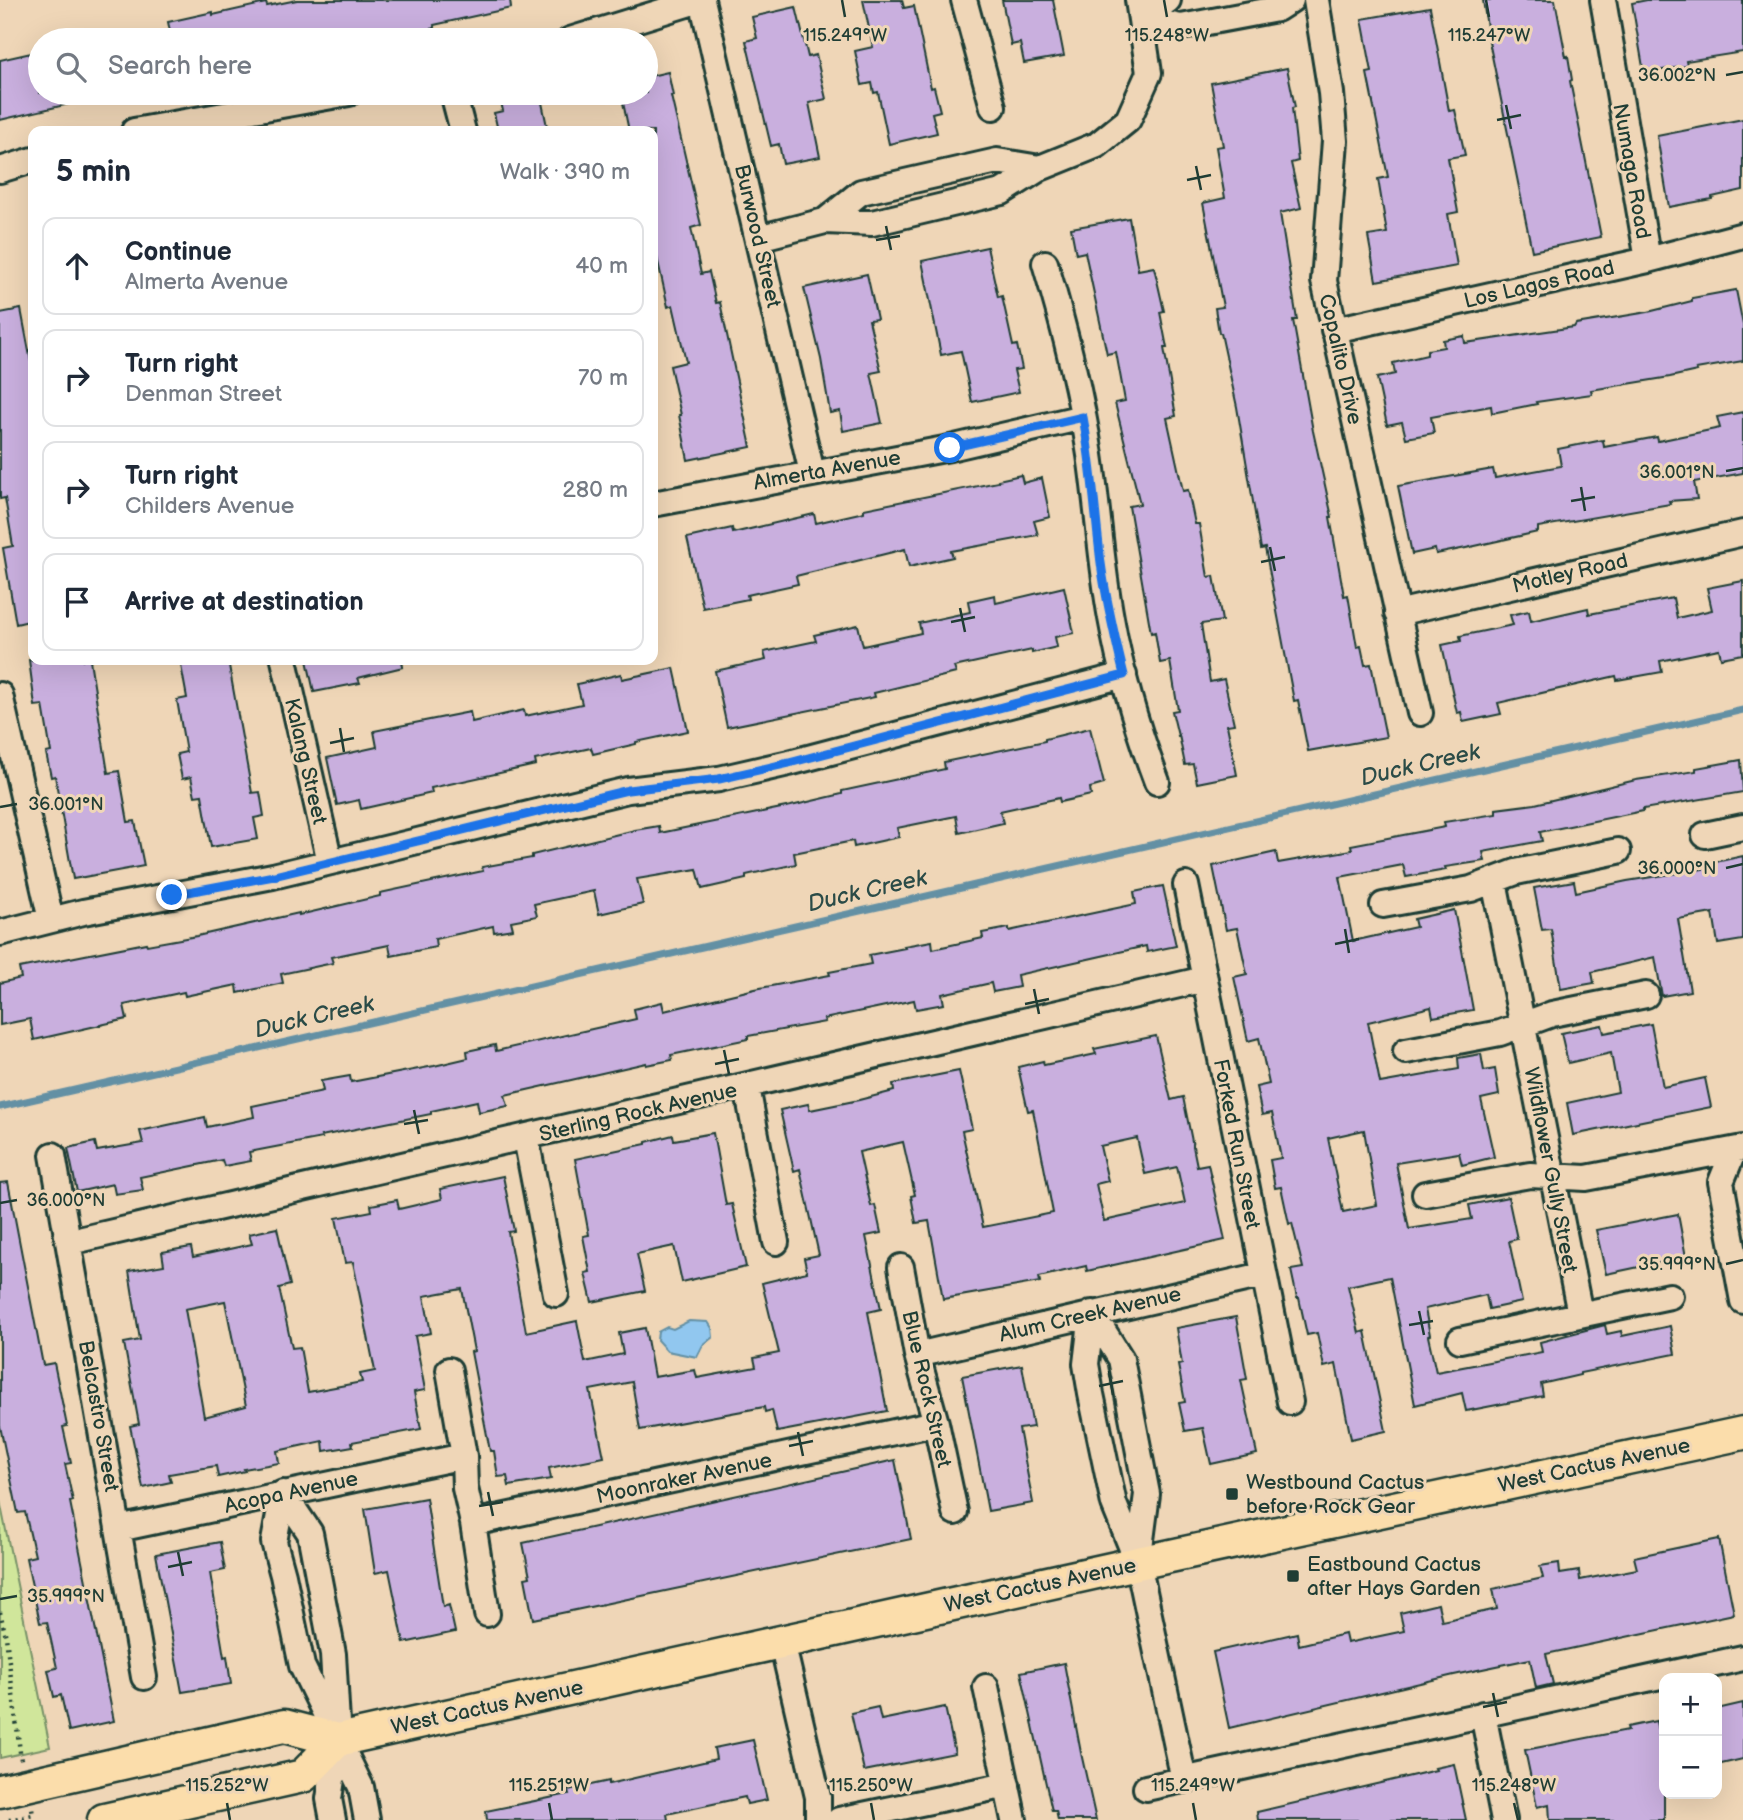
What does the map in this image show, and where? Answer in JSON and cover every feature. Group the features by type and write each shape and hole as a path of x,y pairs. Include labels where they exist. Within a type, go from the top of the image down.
{"main road":[{"name":"West Cactus Avenue","path":"0,1791 284,1726 338,1740 1138,1563 1743,1433"},
{"path":"104,1820 303,1776 338,1740"}],"street":[{"path":"609,28 701,0"},
{"name":"Burwood Street","path":"701,0 812,473"},
{"path":"964,0 993,107"},
{"path":"1140,9 1168,0"},
{"path":"1140,9 1181,27 1277,9 1291,0"},
{"name":"Copalito Drive","path":"1316,0 1331,93 1335,141 1324,281 1420,713"},
{"name":"Numaga Road","path":"1603,0 1648,260"},
{"path":"758,237 825,221 861,192 997,161 1040,168 1097,145 1128,120 1149,73 1140,9"},
{"path":"185,126 289,105"},
{"path":"456,105 462,126"},
{"path":"0,170 28,162"},
{"name":"Los Lagos Road","path":"1334,330 1648,260 1743,235"},
{"path":"1045,262 1065,329 1090,453 1101,563 1111,622 1138,729 1157,782"},
{"name":"Almerta Avenue","path":"658,503 950,448 1083,417"},
{"name":"Motley Road","path":"1398,613 1743,533"},
{"name":"Kalang Street","path":"285,665 330,862"},
{"path":"0,933 330,862 628,790 719,779 789,763 1124,675"},
{"path":"0,695 51,920"},
{"path":"1705,835 1743,827"},
{"path":"1383,905 1471,889 1516,872 1618,851"},
{"name":"Wildflower Gully Street","path":"1494,881 1580,1314"},
{"name":"Forked Run Street","path":"1186,885 1290,1402"},
{"name":"Sterling Rock Avenue","path":"70,1242 1205,979"},
{"path":"1406,1051 1500,1033 1552,1014 1646,995"},
{"path":"747,1087 776,1242"},
{"path":"526,1138 556,1294"},
{"path":"1425,1194 1530,1175 1586,1178 1740,1154"},
{"path":"1740,1154 1721,1182 1737,1242 1743,1301"},
{"name":"Belcastro Street","path":"53,1155 144,1676"},
{"name":"Blue Rock Street","path":"901,1267 917,1355 936,1423 955,1512"},
{"name":"Alum Creek Avenue","path":"917,1355 1263,1275"},
{"path":"1460,1340 1670,1296"},
{"path":"1092,1313 1121,1359 1147,1494 1138,1563"},
{"path":"1092,1313 1086,1364 1091,1394 1114,1504 1138,1563 1184,1780"},
{"path":"449,1370 464,1456 465,1488 487,1614"},
{"path":"1091,1394 1127,1387"},
{"name":"Moonraker Avenue","path":"473,1524 936,1423"},
{"name":"Acopa Avenue","path":"118,1529 464,1456"},
{"path":"284,1493 310,1533 333,1654 338,1740 329,1799 333,1820"},
{"path":"284,1493 274,1542 302,1666 361,1787 368,1820"},
{"path":"283,1575 316,1566"},
{"path":"782,1642 818,1797 818,1820"},
{"path":"1146,1788 1743,1658"},
{"path":"986,1687 1014,1820"},
{"path":"1483,1714 1504,1820"},
{"path":"839,1820 1007,1785"}],"path":[{"path":"0,1612 6,1637 21,1762"}],"green space":[{"path":"0,1501 50,1747 0,1758"}],"water":[{"path":"689,1321 708,1322 712,1328 713,1337 703,1345 697,1357 667,1351 657,1340 658,1332 667,1327 673,1329"}],"building":[{"path":"297,0 510,0 511,8 434,25 435,28 169,28 168,22 266,3 267,6"},
{"path":"863,0 902,0 904,8 914,6 931,88 934,87 940,111 932,113 937,133 889,144 878,92 874,93 872,83 862,85 855,51 873,47"},
{"path":"1002,0 1053,0 1064,56 1024,63 1020,43 1011,45"},
{"path":"1483,0 1555,0 1601,237 1532,251"},
{"path":"1647,0 1743,0 1743,52 1686,61 1687,66 1644,73 1632,3"},
{"path":"796,7 808,57 816,55 826,99 809,103 820,157 783,164 779,144 771,146 746,41 757,38 752,17"},
{"path":"1430,7 1449,111 1455,110 1465,155 1448,158 1458,212 1448,214 1457,266 1376,281 1368,236 1387,233 1378,179 1388,177 1367,73 1372,72 1362,19"},
{"path":"28,54 28,105 65,105 0,120 0,60"},
{"path":"1287,68 1295,107 1292,108 1298,161 1291,163 1301,208 1280,213 1297,320 1293,320 1332,517 1344,596 1348,595 1357,647 1361,646 1365,665 1371,664 1386,737 1308,751 1298,700 1294,701 1265,548 1261,549 1237,407 1219,333 1215,308 1223,307 1203,203 1225,198 1216,147 1223,146 1211,83"},
{"path":"668,72 671,96 701,225 691,228 701,274 709,272 716,303 720,302 751,447 688,460 670,366 686,362 673,305 668,307 658,262 658,126 628,126 624,105 658,105 658,74"},
{"path":"502,105 543,105 547,126 497,126 494,113 503,111"},
{"path":"1743,119 1743,190 1669,207 1657,136"},
{"path":"1129,218 1138,270 1154,267 1164,311 1160,312 1167,348 1164,348 1176,416 1167,418 1183,491 1188,490 1195,524 1199,524 1208,577 1214,576 1222,621 1201,624 1210,682 1224,679 1234,724 1227,725 1237,775 1197,783 1193,764 1185,765 1172,711 1178,710 1170,661 1160,663 1155,632 1151,633 1129,506 1140,504 1115,403 1125,401 1116,352 1107,354 1085,252 1076,254 1071,228"},
{"path":"987,247 998,297 1002,296 1013,346 1017,345 1022,369 1014,370 1019,392 972,402 961,351 941,355 922,261"},
{"path":"867,274 877,319 869,320 881,371 871,373 882,423 843,431 840,411 830,413 821,359 804,288"},
{"path":"1736,290 1743,325 1743,361 1591,390 1592,394 1536,402 1537,404 1492,413 1491,406 1431,417 1434,433 1406,438 1402,422 1387,425 1377,378 1395,374 1393,363 1427,355 1427,350 1444,347 1443,340 1464,336 1465,343 1574,327 1576,324 1648,312 1692,301 1692,298"},
{"path":"21,309 28,346 28,621 16,624 3,548 13,546 5,498 0,499 0,313"},
{"path":"1743,412 1743,473 1694,482 1697,499 1669,501 1670,504 1538,527 1538,532 1436,554 1435,549 1412,554 1398,486 1493,469 1495,478 1561,466 1558,449 1603,440 1604,447 1657,437 1658,441 1720,428 1717,417"},
{"path":"1021,475 1023,483 1042,478 1050,517 1034,521 1038,535 951,551 953,557 909,567 905,549 796,576 798,584 747,595 748,599 703,608 687,538 732,528 733,533 814,514 816,523 864,512 864,509"},
{"path":"1743,581 1743,654 1721,658 1719,649 1660,661 1662,672 1617,680 1616,676 1498,703 1501,714 1463,722 1461,712 1457,713 1442,645 1461,641 1460,636 1513,625 1510,615 1529,611 1531,621 1588,608 1589,614 1673,598 1677,618 1712,610 1707,588"},
{"path":"1064,587 1074,633 1055,637 1057,647 954,667 956,673 874,693 875,697 727,727 715,671 766,660 764,652 816,641 814,635 858,625 863,646 921,633 919,623 970,612 968,601 995,595 996,603"},
{"path":"30,665 91,665 108,773 119,771 128,822 135,821 144,866 73,879 55,776 51,777 46,753 51,752 43,705 35,706"},
{"path":"181,665 229,665 252,793 260,792 264,816 254,818 258,839 211,847 202,795 195,796 191,777 182,779 177,754 186,752 177,700 187,698"},
{"path":"308,665 403,665 358,678 360,683 314,692"},
{"path":"674,668 688,731 593,754 591,748 535,760 536,765 431,788 432,793 361,809 359,800 337,805 327,758 377,747 374,731 470,712 472,722 524,710 525,716 582,704 577,684 621,674 622,679"},
{"path":"1090,728 1104,784 1090,788 1091,795 1060,802 1059,798 1000,811 1003,823 959,833 956,816 897,828 899,837 854,847 853,841 794,853 796,864 746,875 746,879 702,889 697,869 637,879 643,904 599,914 594,891 534,904 537,916 511,921 513,929 494,932 493,926 435,939 436,947 391,956 389,945 331,957 333,963 281,974 283,983 238,993 237,985 185,996 184,992 124,1005 127,1019 34,1040 30,1019 0,1025 0,983 21,978 19,968 299,915 380,896 380,893 483,871 482,867 532,858 532,855 635,830 659,826 660,833 791,806 842,794 842,791 945,769 944,762 1045,741"},
{"path":"1741,760 1743,792 1643,809 1540,832 1542,841 1483,852 1485,861 1445,867 1446,870 1406,877 1403,865 1340,877 1353,941 1416,927 1414,919 1454,910 1462,950 1473,1010 1433,1017 1431,1007 1368,1022 1380,1083 1459,1069 1458,1058 1481,1054 1484,1071 1495,1069 1499,1095 1481,1099 1494,1157 1462,1165 1459,1153 1396,1163 1409,1229 1472,1219 1469,1205 1508,1197 1517,1239 1509,1241 1522,1302 1489,1309 1486,1295 1425,1309 1436,1372 1542,1352 1540,1342 1605,1325 1607,1334 1621,1331 1622,1336 1670,1326 1675,1354 1580,1373 1541,1384 1543,1396 1466,1411 1462,1393 1415,1405 1390,1277 1348,1286 1359,1333 1365,1331 1386,1431 1351,1439 1336,1364 1324,1367 1317,1333 1307,1335 1297,1298 1291,1270 1303,1268 1281,1187 1275,1188 1270,1160 1281,1158 1272,1113 1262,1115 1256,1087 1269,1084 1259,1038 1248,1041 1234,977 1247,974 1237,928 1226,930 1213,866 1276,852 1278,863 1352,850 1351,845 1445,827 1444,822 1496,814 1496,809 1535,804 1636,780 1696,771 1696,768","holes":["1364,1130 1377,1205 1343,1212 1328,1138"]},
{"path":"1743,856 1743,940 1718,944 1713,913 1678,919 1690,991 1662,996 1655,957 1592,972 1594,983 1561,989 1551,929 1542,930 1534,888 1574,881 1576,892 1703,869 1702,865"},
{"path":"1163,886 1176,946 1147,952 1146,946 1017,975 1019,987 993,992 991,983 942,994 944,1004 916,1009 914,1000 824,1019 825,1022 748,1036 748,1039 671,1055 672,1060 646,1063 505,1095 508,1106 479,1112 477,1101 431,1111 431,1114 249,1152 251,1161 224,1166 222,1160 140,1177 143,1190 115,1194 113,1184 77,1192 68,1148 95,1142 97,1151 143,1143 140,1131 205,1117 207,1127 254,1117 252,1106 323,1091 321,1081 350,1076 351,1082 434,1066 468,1058 467,1051 495,1045 496,1051 636,1019 634,1009 662,1002 664,1011 755,989 830,975 829,972 871,964 869,955 905,948 904,946 932,941 933,949 983,938 982,933 1009,928 1009,931 1136,904 1134,892"},
{"path":"1651,1024 1663,1087 1705,1078 1711,1107 1573,1135 1567,1103 1618,1092 1611,1053 1568,1063 1561,1033 1602,1025 1604,1033"},
{"path":"1156,1036 1171,1100 1183,1097 1197,1166 1208,1164 1225,1240 1087,1271 1086,1266 1039,1277 1040,1282 943,1299 929,1221 916,1223 911,1196 915,1195 903,1142 859,1152 871,1206 875,1205 881,1233 866,1236 881,1309 868,1312 887,1411 777,1432 772,1410 765,1412 764,1407 640,1430 632,1382 590,1390 604,1457 549,1468 551,1479 509,1486 507,1476 498,1477 494,1451 490,1451 462,1289 424,1296 431,1333 415,1336 425,1390 414,1392 421,1429 352,1442 353,1446 324,1451 323,1441 277,1451 279,1463 218,1477 216,1466 169,1474 171,1482 143,1488 130,1426 139,1424 124,1343 140,1340 129,1271 164,1265 162,1252 191,1247 193,1257 252,1244 249,1234 277,1228 290,1285 279,1288 292,1348 300,1347 308,1392 362,1382 360,1374 375,1371 353,1262 345,1263 336,1218 372,1211 371,1205 397,1200 399,1209 442,1199 440,1189 503,1176 514,1231 508,1232 526,1332 577,1321 585,1362 623,1354 619,1333 645,1328 654,1377 695,1370 697,1378 756,1367 754,1358 779,1353 762,1283 807,1272 804,1258 819,1255 800,1169 794,1171 780,1110 808,1104 810,1110 859,1100 894,1091 893,1084 959,1071 972,1129 962,1131 983,1227 1053,1213 1033,1110 1028,1111 1018,1067 1043,1061 1044,1065 1096,1054 1094,1049","holes":["1137,1138 1145,1174 1177,1167 1185,1203 1104,1221 1096,1184 1108,1181 1100,1146","225,1301 246,1406 204,1417 185,1309"]},
{"path":"713,1133 726,1205 732,1204 746,1267 682,1282 674,1246 637,1254 645,1291 592,1302 585,1273 590,1272 583,1236 589,1235 575,1159 646,1144 673,1135 674,1140"},
{"path":"8,1182 43,1365 54,1363 67,1426 63,1427 71,1463 65,1464 73,1501 70,1502 114,1721 69,1731 61,1695 54,1697 48,1670 57,1668 47,1622 40,1623 26,1558 35,1556 25,1512 18,1513 0,1426 0,1183"},
{"path":"1678,1214 1686,1257 1606,1274 1596,1230"},
{"path":"1236,1317 1247,1379 1241,1380 1257,1454 1211,1464 1203,1428 1185,1431 1179,1403 1185,1402 1178,1365 1182,1364 1176,1328"},
{"path":"1022,1365 1033,1427 1019,1429 1033,1503 988,1511 962,1376"},
{"path":"895,1460 911,1539 533,1619 525,1578 530,1577 523,1543"},
{"path":"426,1498 443,1607 449,1605 455,1632 404,1643 389,1570 375,1573 365,1509"},
{"path":"1719,1539 1734,1614 1546,1654 1553,1684 1536,1688 1530,1659 1229,1728 1213,1652 1297,1633 1299,1645 1345,1634 1347,1643 1404,1631 1400,1613 1438,1604 1442,1621 1497,1609 1493,1589 1543,1578 1540,1566 1559,1563 1560,1574 1579,1571 1580,1580 1637,1569 1634,1557"},
{"path":"220,1542 225,1570 210,1573 231,1684 182,1692 156,1554"},
{"path":"1064,1663 1096,1820 1058,1820 1056,1811 1052,1811 1021,1672"},
{"path":"1743,1703 1743,1759 1722,1764 1722,1736 1722,1708"},
{"path":"878,1707 881,1720 945,1707 955,1753 864,1771 851,1713"},
{"path":"1656,1721 1659,1736 1659,1799 1664,1799 1664,1820 1550,1820 1549,1804 1537,1807 1525,1750 1628,1730 1627,1727"},
{"path":"753,1740 767,1800 747,1804 745,1797 667,1814 668,1820 487,1820 486,1811 569,1794 568,1790 609,1781 609,1784 716,1759 714,1748"},
{"path":"1454,1764 1466,1820 1258,1820 1257,1812"}],"waterway":[{"name":"Duck Creek","path":"0,1107 1743,710"}],"place":[{"name":"Westbound Cactus before Rock Gear","path":"1232,1494"},
{"name":"Eastbound Cactus after Hays Garden","path":"1293,1576"}],"route":[{"path":"172,895 274,876 628,790 719,779 789,763 1124,675 1101,563 1090,453 1083,417 950,448"}]}
